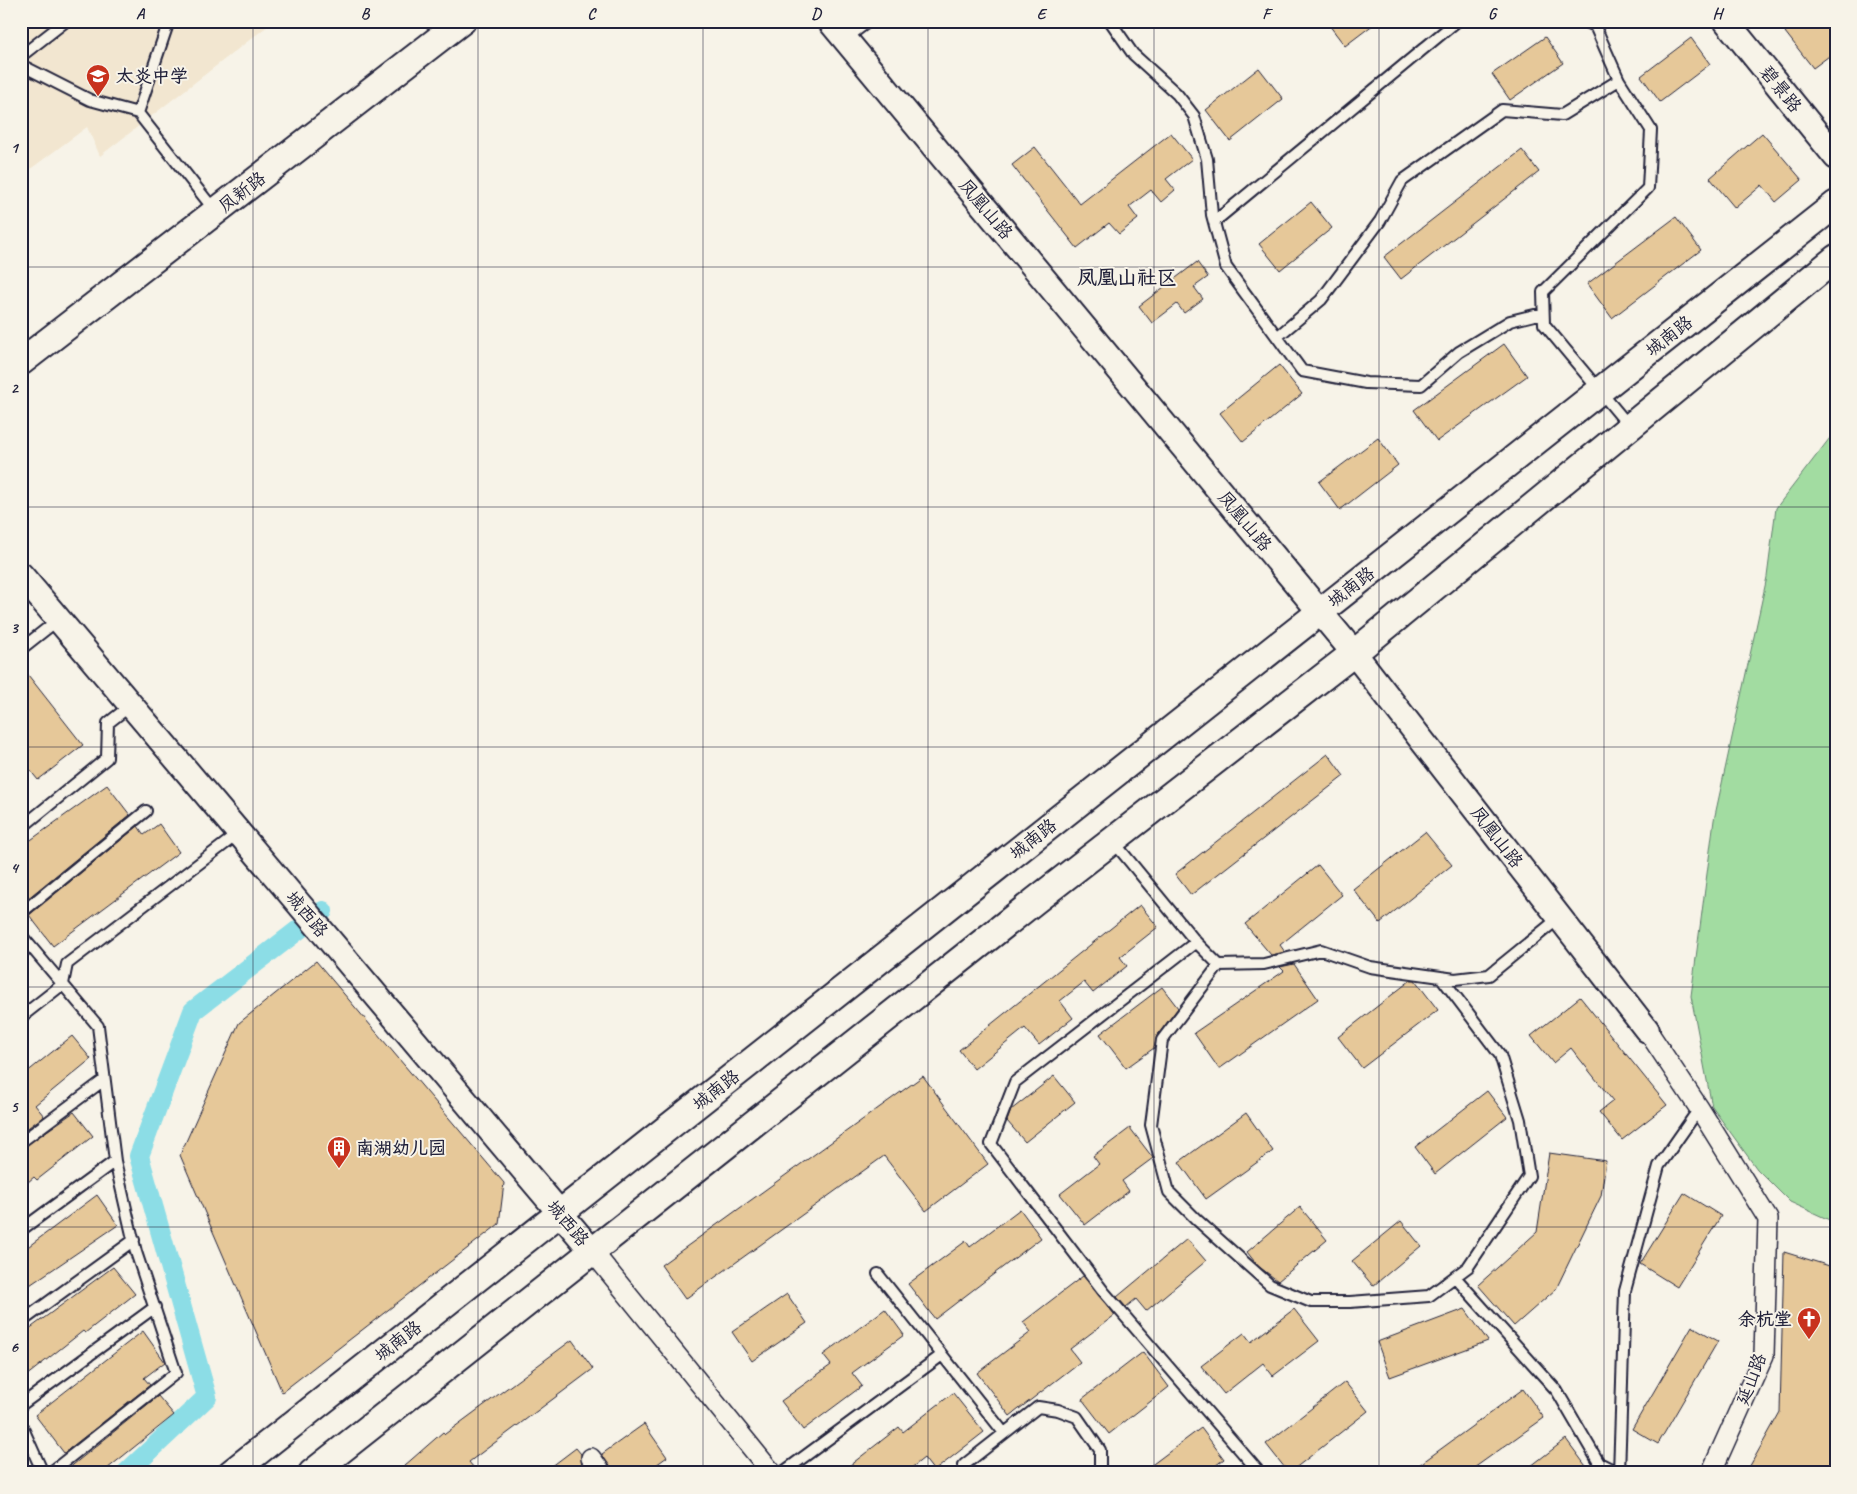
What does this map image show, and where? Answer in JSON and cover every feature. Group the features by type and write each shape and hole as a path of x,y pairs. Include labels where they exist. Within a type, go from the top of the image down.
{"main road":[{"name":"凤新路","path":"21,362 462,21"},
{"name":"城南路","path":"231,1473 561,1214 1836,204"},
{"path":"312,1473 1028,906 1354,653 1836,258"}],"street":[{"name":"碧景路","path":"1726,21 1836,157"},
{"name":"凤凰山路","path":"837,30 1320,611 1647,1030"},
{"name":"城西路","path":"21,575 593,1252"},
{"path":"1647,1030 1701,1105"},
{"name":"延山路","path":"1701,1105 1768,1218 1764,1356 1711,1473"},
{"path":"593,1252 772,1473"}],"lane":[{"path":"21,56 66,21"},
{"path":"138,113 169,21"},
{"path":"837,30 869,21"},
{"path":"1110,21 1133,54 1177,94 1194,116 1207,159 1214,222 1226,267 1302,371 1366,383 1420,385 1459,352 1510,322 1544,313"},
{"path":"1214,222 1457,21"},
{"path":"1584,21 1595,26 1619,80 1651,130 1648,188 1543,292 1544,324 1630,426"},
{"path":"21,65 90,100 138,113 215,212"},
{"path":"1277,337 1321,300 1380,221 1402,181 1502,110 1562,115 1619,80"},
{"path":"21,649 59,619"},
{"path":"21,828 107,758 108,723 131,705"},
{"path":"21,913 146,811"},
{"path":"21,1017 63,984 67,964 239,833"},
{"path":"1113,840 1196,942 1219,965 1264,964 1321,950 1370,967 1455,978 1489,975 1559,918"},
{"path":"21,935 98,1026 115,1161 134,1240 176,1373 50,1473"},
{"path":"1196,942 1015,1082 991,1144 1104,1292 1260,1473"},
{"path":"1219,965 1162,1040 1151,1125 1169,1192 1197,1220 1270,1285 1311,1302 1350,1302 1429,1296 1468,1267 1529,1176 1520,1120 1500,1055 1441,977"},
{"path":"21,1142 104,1080"},
{"path":"1455,1277 1557,1391 1599,1464 1619,1473 1625,1291 1659,1166 1701,1105"},
{"path":"21,1230 115,1161"},
{"path":"21,1322 134,1240"},
{"path":"878,1274 1004,1433"},
{"path":"21,1405 154,1307"},
{"path":"782,1473 942,1355"},
{"path":"964,1473 964,1465 1038,1407 1058,1410 1077,1417 1100,1450 1100,1473"},
{"path":"21,1424 43,1473"}],"shaded area":[{"name":"太炎中学","path":"21,21 274,21 100,156 87,127 21,176"}],"green space":[{"path":"1836,430 1836,1223 1790,1202 1757,1169 1712,1107 1691,996 1714,820 1767,577 1776,508"}],"building":[{"path":"1326,21 1378,21 1345,46"},
{"path":"1800,21 1836,21 1836,51 1813,68 1785,32"},
{"path":"1545,37 1563,63 1510,100 1492,74"},
{"path":"1691,38 1710,64 1660,102 1641,76"},
{"path":"1259,68 1283,99 1230,141 1206,110"},
{"path":"1171,133 1192,159 1166,179 1175,190 1161,202 1151,190 1129,207 1138,219 1119,234 1109,223 1077,248 1012,165 1035,147 1080,204"},
{"path":"1762,133 1802,180 1776,202 1762,185 1735,208 1710,178"},
{"path":"1522,150 1539,172 1401,279 1384,257"},
{"path":"1311,202 1332,228 1280,270 1259,244"},
{"path":"1676,217 1701,250 1612,318 1587,284"},
{"path":"1197,262 1208,277 1194,287 1203,299 1184,313 1177,304 1152,323 1139,306"},
{"path":"1504,344 1527,376 1437,441 1414,410"},
{"path":"1279,365 1302,394 1243,442 1220,413"},
{"path":"1378,438 1398,465 1340,510 1319,482"},
{"path":"21,666 83,745 38,780 21,759"},
{"path":"1328,754 1344,776 1191,895 1175,874"},
{"path":"107,785 130,815 21,904 21,847"},
{"path":"159,824 179,852 53,946 29,915 138,826 144,835"},
{"path":"1425,832 1452,865 1380,923 1353,889"},
{"path":"1318,865 1342,895 1280,945 1285,952 1271,955 1245,924"},
{"path":"1140,905 1158,927 1120,957 1127,966 1093,993 1084,982 1060,1001 1073,1018 1039,1045 1025,1028 974,1069 959,1050"},
{"name":"南湖幼儿园","path":"316,961 504,1183 499,1224 282,1392 180,1155 239,1023"},
{"path":"1294,964 1318,999 1219,1069 1194,1033 1284,971 1280,967"},
{"path":"1411,980 1415,980 1438,1010 1362,1068 1338,1037"},
{"path":"1162,987 1178,1008 1157,1036 1154,1048 1126,1068 1100,1034"},
{"path":"1580,997 1667,1105 1622,1140 1599,1112 1613,1101 1571,1048 1553,1063 1531,1036"},
{"path":"72,1036 91,1059 35,1105 44,1116 21,1133 21,1077"},
{"path":"923,1076 988,1164 926,1211 884,1156 685,1299 661,1265"},
{"path":"1054,1076 1075,1102 1025,1142 1007,1121 1011,1110"},
{"path":"1487,1091 1507,1117 1435,1174 1415,1147"},
{"path":"74,1112 93,1136 37,1180 34,1177 21,1188 21,1149"},
{"path":"1246,1113 1273,1151 1206,1199 1179,1162"},
{"path":"1130,1128 1153,1158 1122,1181 1129,1191 1085,1225 1060,1194 1099,1164 1093,1156"},
{"path":"1549,1153 1606,1161 1601,1196 1556,1289 1514,1326 1478,1285 1537,1232"},
{"path":"1684,1193 1721,1216 1677,1287 1640,1264"},
{"path":"97,1195 118,1225 21,1291 21,1252"},
{"path":"1300,1207 1327,1240 1278,1281 1258,1266 1247,1252"},
{"path":"1020,1209 1041,1238 935,1319 908,1284 966,1241 970,1247"},
{"path":"1401,1221 1421,1246 1373,1286 1352,1261"},
{"path":"1187,1239 1206,1261 1146,1311 1136,1299 1126,1307 1117,1297"},
{"name":"余杭堂","path":"1784,1252 1836,1268 1836,1473 1746,1473 1780,1412"},
{"path":"113,1267 135,1294 85,1333 83,1331 21,1380 21,1335"},
{"path":"1083,1276 1115,1315 1070,1349 1080,1362 1010,1416 977,1373 1031,1332 1023,1322"},
{"path":"787,1294 807,1323 752,1361 732,1332"},
{"path":"885,1309 904,1335 852,1373 862,1386 803,1430 781,1401 831,1365 823,1355"},
{"path":"1294,1309 1319,1341 1273,1376 1263,1363 1224,1394 1201,1366 1244,1333 1251,1342"},
{"path":"1465,1309 1488,1341 1390,1377 1377,1342"},
{"path":"1692,1326 1718,1341 1658,1444 1632,1429"},
{"path":"143,1331 165,1362 144,1378 150,1385 64,1453 35,1415"},
{"path":"572,1340 593,1369 469,1462 478,1473 396,1473 443,1432 445,1434"},
{"path":"1143,1352 1169,1387 1109,1434 1082,1399"},
{"path":"1345,1382 1368,1411 1289,1473 1266,1444"},
{"path":"1523,1389 1544,1418 1467,1473 1408,1473"},
{"path":"953,1393 984,1432 934,1471 924,1458 905,1473 840,1473 899,1427 903,1432"},
{"path":"158,1396 174,1415 102,1473 63,1473"},
{"path":"644,1424 667,1457 645,1473 613,1473 602,1454"},
{"path":"1201,1428 1224,1459 1206,1473 1141,1473"},
{"path":"1566,1439 1591,1473 1522,1473"},
{"path":"576,1448 581,1454 582,1464 588,1473 543,1473"}],"waterway":[{"path":"126,1473 207,1397 139,1156 193,1011 323,911"}],"place":[{"name":"太炎中学","path":"98,97"},
{"name":"南湖幼儿园","path":"339,1169"},
{"name":"余杭堂","path":"1809,1340"}],"district":[{"name":"凤凰山社区","path":"1127,277"}]}
